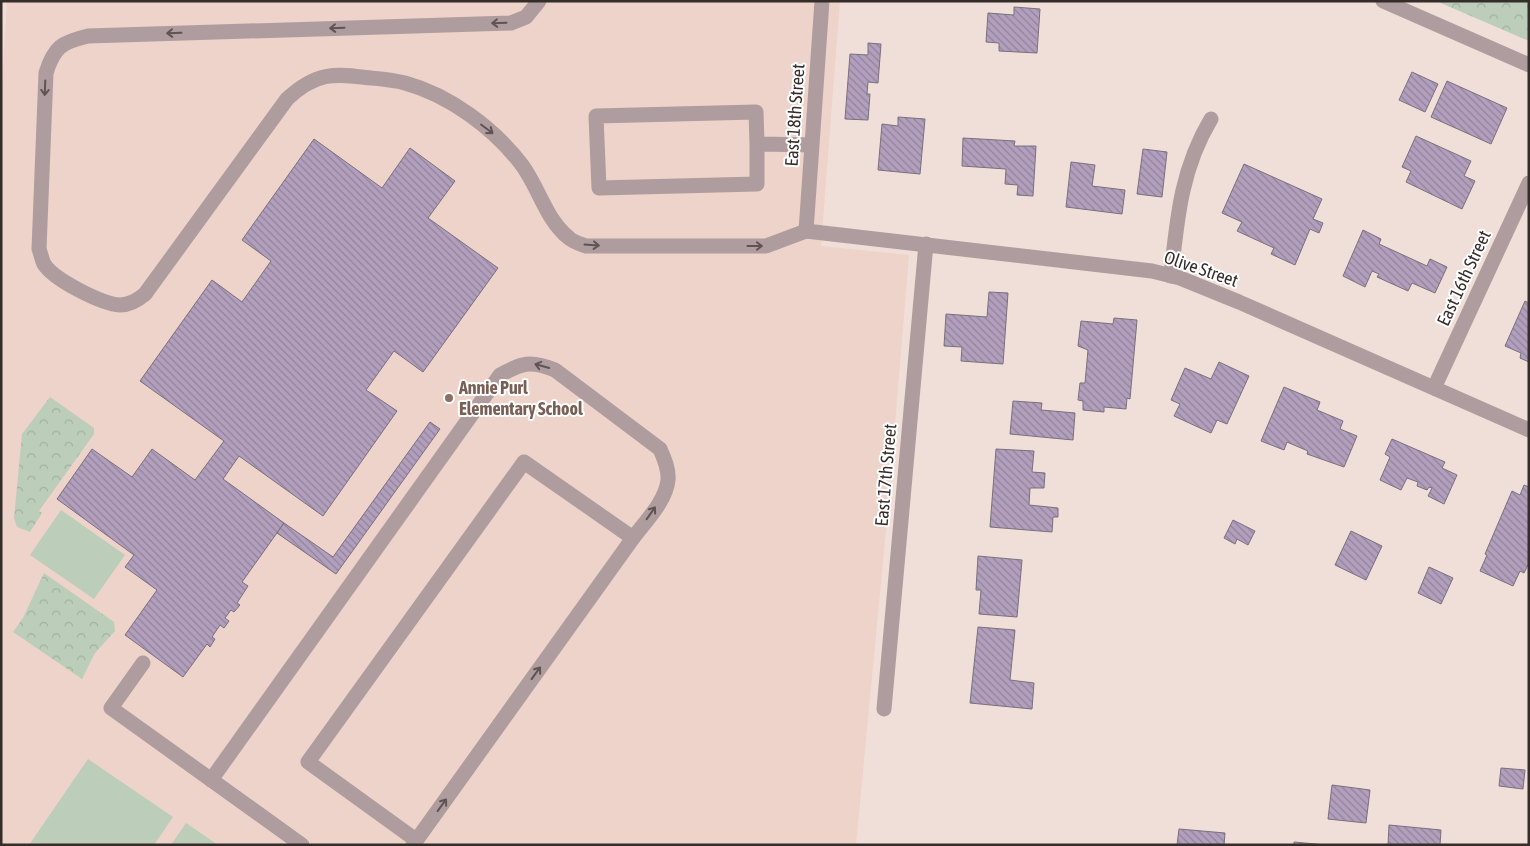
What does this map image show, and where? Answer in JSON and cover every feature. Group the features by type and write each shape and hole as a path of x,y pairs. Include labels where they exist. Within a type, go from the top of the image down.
{"street":[{"path":"539,1 526,17 511,23 88,36 58,47 50,60 46,73 39,250 45,265 57,276 96,298 121,305 134,302 145,294 287,99 303,84 322,76 347,74 404,82 448,100 494,135 522,165 556,224 570,239 586,246 766,246 806,231"},
{"name":"East 18th Street","path":"806,231 822,1"},
{"path":"1383,1 1529,65"},
{"path":"756,112 757,144 757,184 599,188 596,116 756,112"},
{"path":"1170,276 1184,178 1196,144 1211,119"},
{"path":"757,144 812,145"},
{"name":"East 16th Street","path":"1434,388 1529,183"},
{"name":"Olive Street","path":"806,231 1152,271 1239,302 1529,430"},
{"name":"East 17th Street","path":"884,709 926,244"},
{"path":"211,780 500,376 519,365 537,363 555,370 660,449 666,464 668,480 662,497 633,538 415,842 308,762 524,462 633,538"},
{"path":"142,663 111,708 302,845"}],"shaded area":[{"name":"Annie Purl Elementary School","path":"7,1 840,1 821,246 909,255 887,520 856,845 1,845 1,104"}],"green space":[{"path":"1436,1 1529,1 1529,41"},
{"path":"50,397 94,428 94,434 39,511 42,513 30,532 17,527 14,518 22,434"},
{"path":"61,510 125,555 94,599 30,555"},
{"path":"44,573 114,622 115,631 95,653 82,679 13,632 23,618"},
{"path":"88,759 173,817 154,845 29,845"},
{"path":"186,823 218,845 171,845"}],"building":[{"path":"1014,7 1040,9 1037,53 999,51 999,43 986,42 988,13 1014,15"},
{"path":"868,43 881,44 878,83 868,82 867,94 870,94 868,120 845,119 850,54 868,55"},
{"path":"1412,72 1438,84 1425,112 1399,100"},
{"path":"1447,81 1507,108 1491,144 1431,117"},
{"path":"898,117 925,119 920,174 878,170 882,124 898,126"},
{"path":"1416,136 1471,161 1464,176 1475,181 1462,209 1406,182 1411,171 1402,167"},
{"path":"963,138 1015,141 1014,146 1036,146 1033,196 1017,195 1018,185 1005,184 1006,169 962,166"},
{"path":"314,139 382,188 410,148 455,181 428,218 498,268 423,372 394,351 366,390 397,411 323,516 239,456 223,479 284,523 242,582 248,586 237,603 240,605 234,612 231,610 225,618 229,621 224,628 220,625 212,637 215,639 210,647 207,644 183,677 125,635 157,590 125,567 134,555 57,499 92,449 132,477 152,449 195,480 224,441 140,381 212,280 242,302 271,261 242,240"},
{"path":"1143,149 1167,152 1162,197 1137,194"},
{"path":"1071,162 1095,165 1092,186 1125,190 1122,214 1066,207"},
{"path":"1244,164 1322,199 1313,219 1323,223 1319,233 1310,229 1295,265 1271,254 1274,248 1237,231 1242,222 1222,213"},
{"path":"1363,230 1381,239 1379,244 1427,266 1430,259 1447,267 1435,293 1412,283 1408,291 1377,277 1379,274 1372,271 1365,287 1343,276"},
{"path":"989,292 1008,293 1003,364 961,361 962,347 944,346 946,314 987,317"},
{"path":"1525,301 1529,303 1529,362 1520,358 1521,353 1505,346"},
{"path":"1114,318 1137,320 1130,399 1127,398 1126,409 1104,407 1104,412 1083,410 1083,401 1078,400 1080,383 1085,383 1088,350 1078,346 1081,321 1113,324"},
{"path":"1219,362 1249,376 1227,424 1217,420 1211,433 1174,416 1180,404 1171,400 1185,368 1211,379"},
{"path":"1284,387 1320,402 1317,410 1343,421 1340,429 1357,436 1344,467 1307,454 1308,451 1287,442 1284,450 1261,441"},
{"path":"1013,401 1042,403 1041,410 1075,413 1073,440 1010,434"},
{"path":"430,422 440,429 336,574 277,533 284,523 333,557"},
{"path":"1392,439 1445,462 1442,468 1457,475 1444,504 1428,496 1432,488 1429,487 1427,490 1417,486 1418,482 1407,478 1401,490 1380,480 1390,457 1385,454"},
{"path":"996,449 1034,451 1032,472 1045,473 1044,488 1030,488 1029,505 1058,508 1058,517 1053,517 1052,532 990,527"},
{"path":"1524,485 1529,487 1529,563 1524,573 1520,571 1513,586 1480,571 1487,555 1485,554 1512,491 1520,495"},
{"path":"1233,520 1255,531 1248,545 1237,539 1235,544 1224,538"},
{"path":"1351,531 1382,546 1366,580 1335,565"},
{"path":"978,556 1022,560 1017,617 979,614 981,590 976,590"},
{"path":"1429,567 1453,578 1441,604 1418,593"},
{"path":"978,627 1015,630 1010,680 1034,683 1032,709 970,703"},
{"path":"1501,768 1525,770 1523,789 1499,786"},
{"path":"1332,785 1370,790 1366,823 1328,819"},
{"path":"1389,825 1441,830 1440,845 1388,845"},
{"path":"1179,829 1225,833 1224,845 1177,845"},
{"path":"1294,842 1326,845 1294,845"}],"place":[{"name":"Annie Purl Elementary School","path":"449,398"}]}
